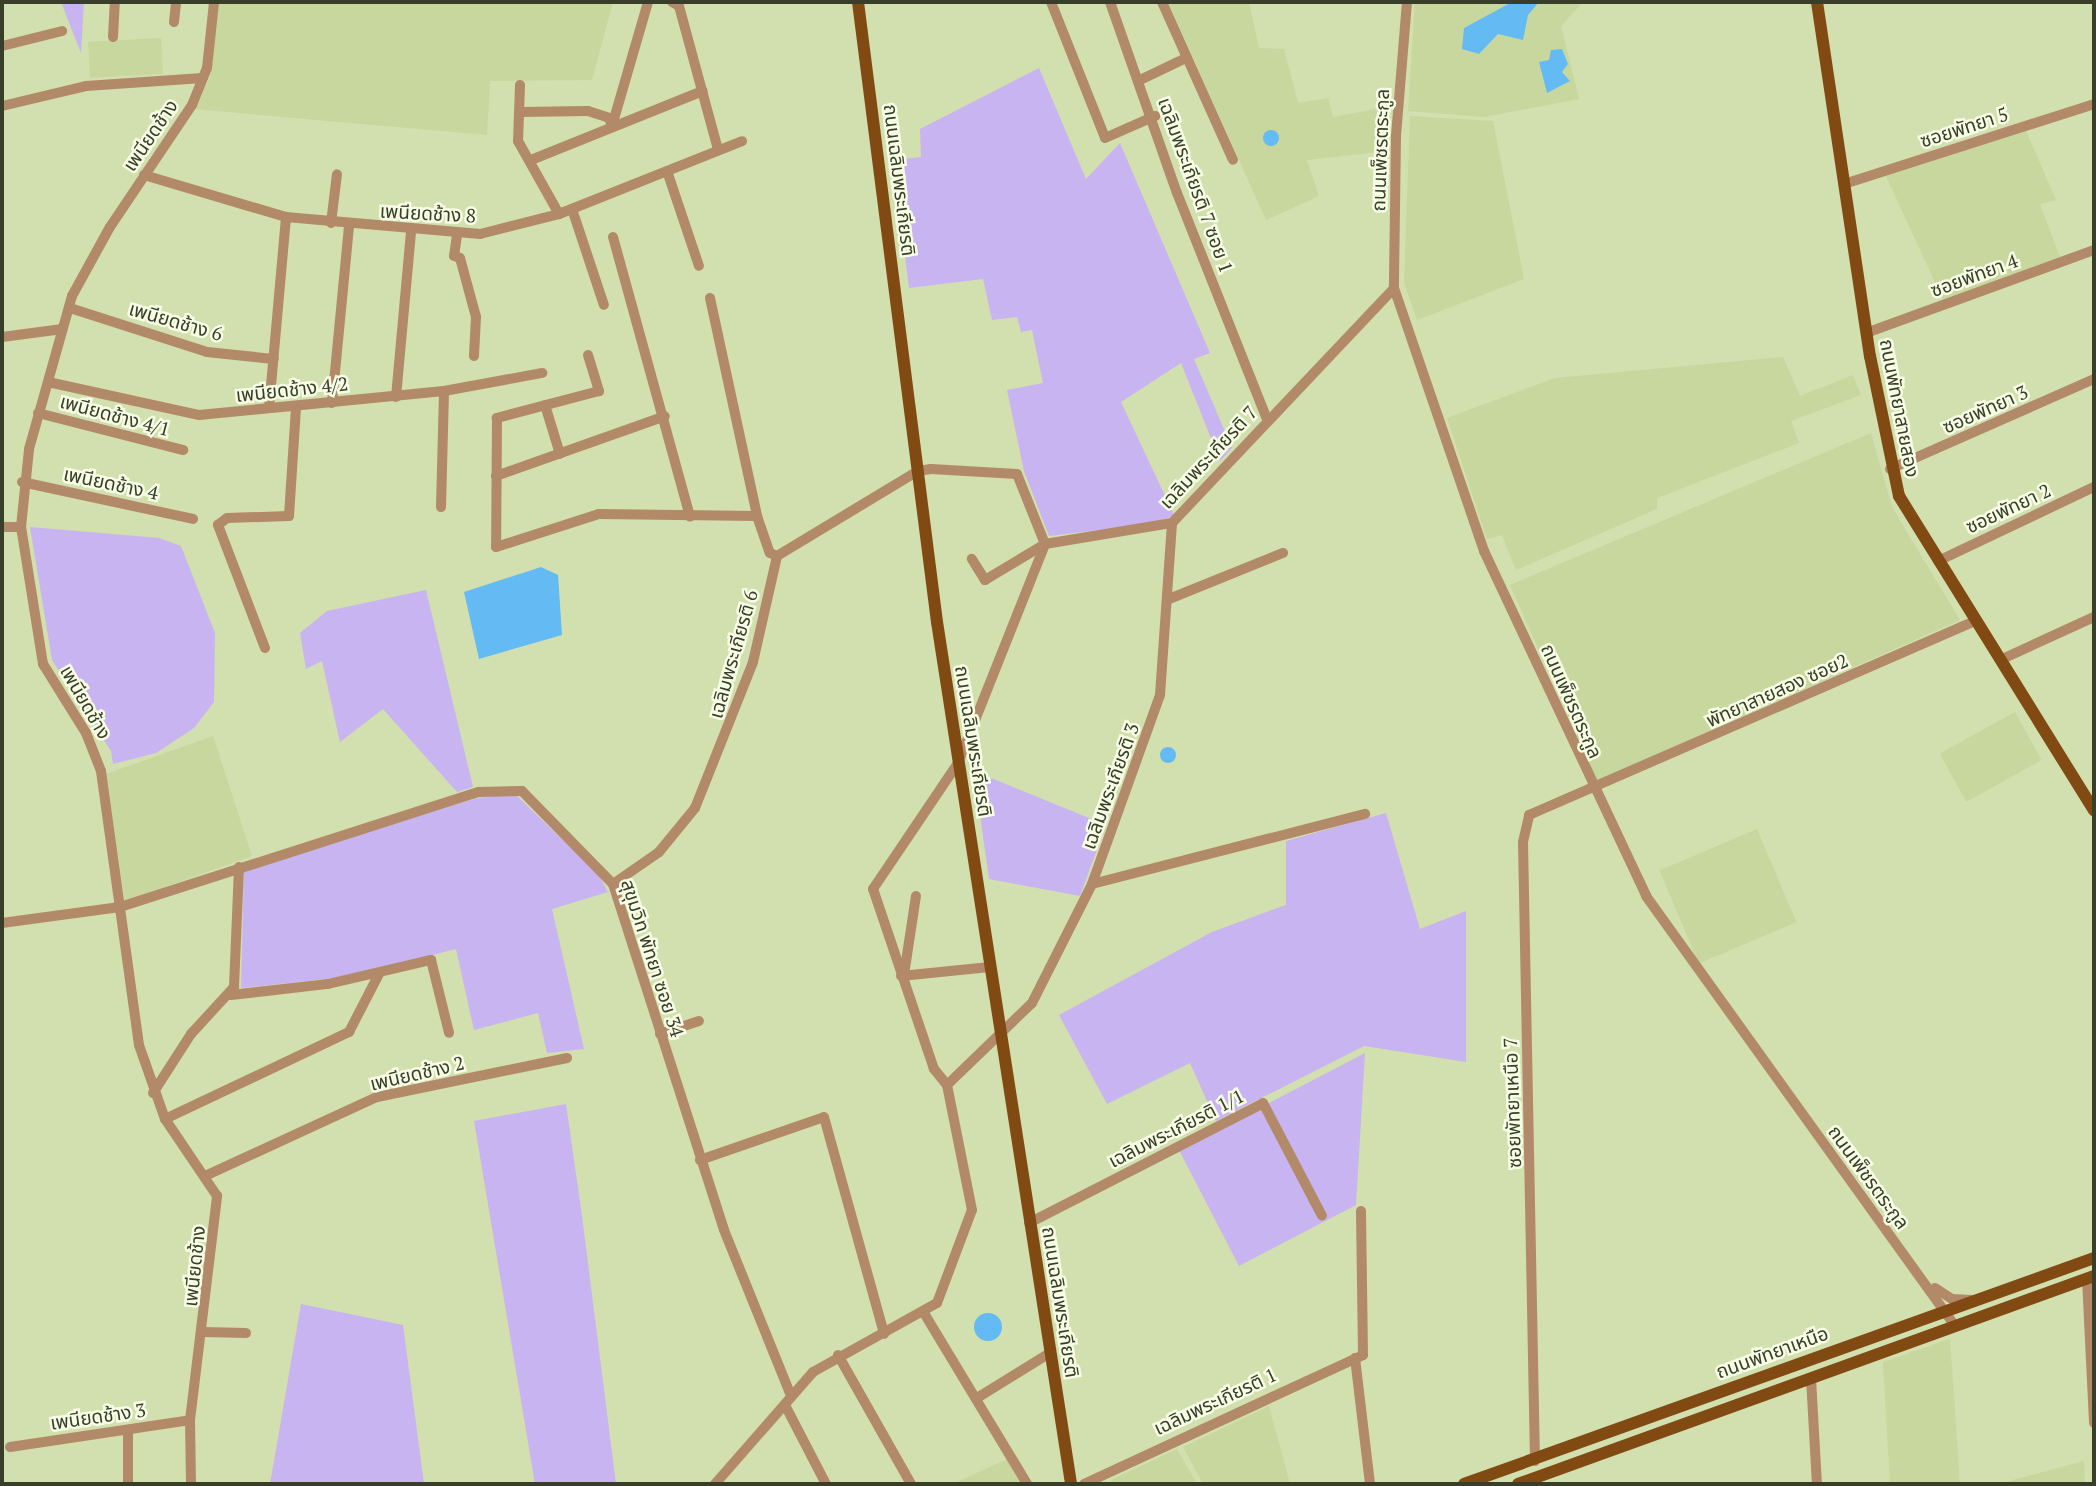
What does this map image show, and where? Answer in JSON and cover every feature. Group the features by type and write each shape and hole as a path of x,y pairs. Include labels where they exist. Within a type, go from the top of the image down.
{"main road":[{"name":"ถนนเฉลิมพระเกียรติ","path":"858,2 958,763 1071,1484"},
{"name":"ถนนพัทยาสายสอง","path":"1817,2 1866,333 1890,469 1938,561 2094,810"},
{"name":"ถนนพัทยาเหนือ","path":"1464,1484 1535,1461 2094,1258"},
{"name":"ถนนพัทยาเหนือ","path":"1518,1484 2091,1277"}],"street":[{"path":"113,37 115,2"},
{"path":"174,22 176,2"},
{"name":"เพนียดช้าง","path":"191,1484 190,1420 204,1332 217,1210 205,1176 166,1119 153,1093 139,1045 101,771 86,733 43,664 21,527 22,482 62,329 91,258 203,78 214,2"},
{"path":"612,126 648,2"},
{"path":"672,2 679,6 718,150"},
{"path":"1051,2 1105,138 1155,116"},
{"name":"เฉลิมพระเกียรติ 7 ซอย 1","path":"1110,2 1155,116 1177,193 1267,419"},
{"path":"1163,2 1233,160"},
{"name":"ถนนเพ็ชรตระกูล","path":"1407,2 1396,136 1394,288 1484,551 1593,790 1646,896 1955,1326"},
{"path":"2,46 62,31"},
{"path":"1140,80 1186,58"},
{"path":"2,106 86,86 203,78"},
{"path":"520,85 518,141 559,214"},
{"path":"531,160 703,90"},
{"name":"ซอยพัทยา 5","path":"1844,184 2094,104"},
{"path":"520,112 588,111 609,118 612,126"},
{"name":"เพนียดช้าง 8","path":"144,175 286,217 411,233 457,235 514,229 572,209 742,141"},
{"path":"667,171 699,266"},
{"path":"331,223 337,174"},
{"path":"572,209 604,305"},
{"path":"269,408 286,217"},
{"path":"332,403 349,225"},
{"path":"396,397 411,233"},
{"path":"457,235 454,256 460,258 475,317 474,356"},
{"path":"613,237 665,416 690,517"},
{"name":"ซอยพัทยา 4","path":"1866,333 2094,250"},
{"name":"เฉลิมพระเกียรติ 7","path":"1045,544 1172,523 1267,419 1394,288"},
{"path":"710,298 757,516 770,553 777,556 918,471 976,467 1017,474 1045,544 958,763 873,889 934,1069 947,1085 972,1210 937,1303 884,1334 838,1355 791,1396 717,1483"},
{"name":"เพนียดช้าง 6","path":"70,308 207,352 274,359"},
{"path":"2,337 62,329"},
{"path":"588,355 599,391 497,418 496,547 599,514 757,516"},
{"name":"เพนียดช้าง 4/2","path":"48,382 199,415 396,397 542,373"},
{"name":"ซอยพัทยา 3","path":"1890,469 2094,379"},
{"path":"442,507 444,391"},
{"path":"545,405 560,454"},
{"path":"265,648 218,525 227,517 289,516 296,408"},
{"name":"เพนียดช้าง 4/1","path":"38,413 183,450"},
{"path":"496,477 665,416"},
{"name":"เพนียดช้าง 4","path":"22,482 193,519"},
{"name":"ซอยพัทยา 2","path":"1938,561 2094,487"},
{"name":"เฉลิมพระเกียรติ 3","path":"947,1085 1046,983 1092,884 1160,695 1169,599 1172,523"},
{"path":"2,527 21,527"},
{"path":"972,559 985,580 1045,544"},
{"path":"1169,599 1283,554"},
{"name":"เฉลิมพระเกียรติ 6","path":"613,884 659,852 695,808 753,662 777,556"},
{"path":"2000,660 2094,617"},
{"name":"พัทยาสายสอง ซอย2","path":"1593,790 1975,621"},
{"name":"สุขุมวิท พัทยา ซอย 34","path":"2,923 120,907 479,792 512,788 539,805 613,884 700,1160 791,1396"},
{"name":"ซอยพัทยาเหนือ 7","path":"1535,1461 1523,827 1529,815 1593,790"},
{"path":"1092,884 1364,814"},
{"path":"231,995 239,867"},
{"path":"902,976 916,897"},
{"path":"153,1093 191,1034 231,995 379,974 431,960 449,1033"},
{"path":"902,976 990,967"},
{"path":"166,1119 349,1032 379,974"},
{"path":"660,1034 699,1021"},
{"name":"เพนียดช้าง 2","path":"205,1176 377,1097 567,1058"},
{"name":"เฉลิมพระเกียรติ 1/1","path":"1029,1223 1263,1103 1322,1216"},
{"path":"700,1160 824,1117 884,1334"},
{"path":"1361,1211 1359,1356 1370,1484"},
{"path":"1910,1262 1941,1295 1975,1300"},
{"path":"2091,1277 2094,1423"},
{"path":"924,1312 1027,1484"},
{"path":"204,1332 246,1333"},
{"path":"977,1398 1049,1353"},
{"path":"838,1355 911,1484"},
{"name":"เฉลิมพระเกียรติ 1","path":"1084,1484 1359,1356"},
{"path":"1811,1377 1817,1484"},
{"path":"785,1405 826,1484"},
{"name":"เพนียดช้าง 3","path":"10,1447 190,1420"},
{"path":"128,1430 128,1484"}],"shaded area":[{"path":"61,2 84,2 81,53"},
{"path":"219,2 613,2 592,80 490,81 487,135 193,109 210,78"},
{"path":"1168,2 1249,2 1259,48 1284,49 1298,103 1328,98 1333,117 1386,107 1387,151 1307,160 1319,196 1266,220"},
{"path":"1415,2 1583,2 1561,26 1579,99 1484,117 1408,111"},
{"path":"161,38 163,74 90,78 88,42"},
{"path":"1039,68 1086,179 1120,143 1210,353 1194,359 1232,448 1220,461 1181,363 1121,402 1174,515 1158,523 1049,536 1024,471 1007,390 1043,383 1032,330 1021,332 1017,317 992,320 983,279 909,288 893,160 921,157 920,129"},
{"path":"1410,116 1493,121 1524,279 1417,320 1404,283"},
{"path":"2026,131 2056,200 2040,204 2060,257 1943,300 1886,176"},
{"path":"1783,357 1800,396 1853,375 1861,395 1791,421 1799,443 1657,498 1657,509 1516,570 1502,535 1487,539 1447,418 1555,378"},
{"path":"1871,433 1892,507 1960,620 1597,781 1510,585"},
{"path":"30,527 159,538 181,546 215,633 214,702 194,728 156,753 113,764 111,751 52,660"},
{"path":"426,590 473,787 457,792 383,709 340,742 322,661 306,669 300,633 327,611"},
{"path":"2015,712 2042,760 1966,802 1940,754"},
{"path":"213,736 252,856 125,901 106,774"},
{"path":"974,771 1106,825 1080,896 989,879"},
{"path":"515,794 599,875 608,892 552,909 584,1049 547,1053 538,1013 474,1030 456,949 345,977 241,988 244,870 477,798"},
{"path":"1386,813 1420,929 1466,911 1466,1062 1364,1046 1216,1121 1190,1063 1107,1104 1059,1015 1212,932 1286,905 1286,841"},
{"path":"1757,829 1796,922 1699,963 1659,870"},
{"path":"1365,1053 1356,1205 1239,1266 1179,1150"},
{"path":"566,1104 616,1484 535,1484 474,1121"},
{"path":"301,1304 403,1325 424,1484 270,1484"},
{"path":"1950,1339 1960,1484 1890,1484 1883,1362"},
{"path":"1269,1406 1290,1484 1203,1484 1183,1447"},
{"path":"1177,1449 1197,1484 1112,1484 1111,1480"},
{"path":"1009,1458 1025,1484 953,1484"},
{"path":"2084,1461 2085,1484 1998,1484"}],"water":[{"path":"1512,2 1539,2 1528,15 1523,40 1498,34 1479,54 1462,49 1464,28"},
{"path":"1562,49 1568,64 1562,72 1570,81 1547,93 1539,62 1549,60 1551,50"},
{"path":"1268,130 1274,130 1279,138 1277,144 1268,146 1263,141 1263,135"},
{"path":"541,567 558,575 562,635 479,659 464,592"},
{"path":"1165,747 1171,747 1176,755 1174,761 1165,763 1160,758 1160,752"},
{"path":"988,1313 998,1317 1002,1327 998,1337 988,1341 978,1337 974,1327 978,1317"}]}
